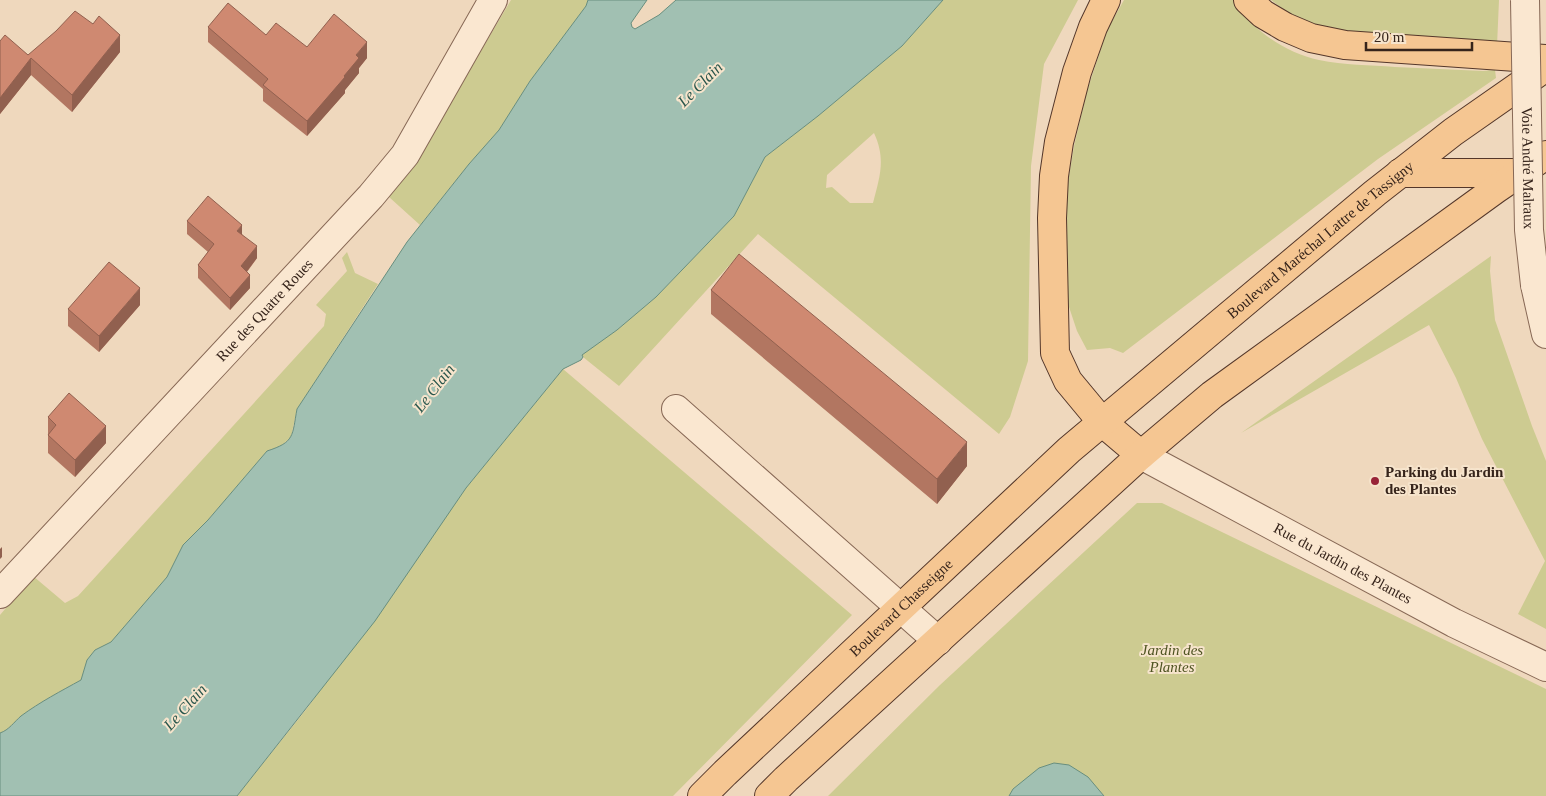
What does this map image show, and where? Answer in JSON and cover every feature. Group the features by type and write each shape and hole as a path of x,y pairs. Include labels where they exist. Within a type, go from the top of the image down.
{"main road":[{"path":"1106,0 1093,27 1077,72 1061,133 1054,176 1052,218 1055,353 1068,381 1102,422 1141,455"},
{"path":"1248,0 1263,14 1285,27 1311,38 1345,45 1546,59"},
{"name":"Boulevard Maréchal Lattre de Tassigny","path":"1102,422 1400,173 1453,132 1546,67"},
{"path":"769,796 1141,455 1212,395 1496,189 1533,174 1546,155"},
{"path":"1400,173 1533,174"},
{"name":"Boulevard Chasseigne","path":"702,796 900,607 1069,450 1102,422"}],"street":[{"name":"Rue des Quatre Roues","path":"0,594 371,196 404,155 494,0"},
{"name":"Voie André Malraux","path":"1525,0 1530,230 1536,286 1546,334"},
{"path":"676,409 938,641"},
{"name":"Rue du Jardin des Plantes","path":"1141,455 1454,623 1546,667"}],"green space":[{"path":"511,0 588,0 586,6 530,81 499,130 420,225 389,197 411,169"},
{"path":"943,0 1078,0 1044,64 1031,166 1028,361 1010,417 999,434 758,234 619,386 581,355 617,330 656,297 734,216 765,157 818,116 902,46","holes":["874,133 878,142 881,168 873,203 850,203 832,187 826,188 827,175"]},
{"path":"1124,0 1233,0 1240,11 1259,30 1282,46 1306,57 1328,62 1357,65 1472,71 1495,70 1496,78 1378,159 1123,353 1110,348 1087,350 1077,331 1069,307 1064,282 1064,206 1074,146 1087,91 1107,30"},
{"path":"1271,0 1499,0 1497,46 1371,40 1315,26 1287,12"},
{"path":"347,252 355,273 378,284 297,409 291,437 281,446 267,451 208,520 183,545 167,577 111,642 95,650 87,660 81,680 36,706 0,733 0,615 33,576 65,603 78,596 324,326 326,314 316,305 347,271 342,258"},
{"path":"1491,256 1490,271 1495,320 1546,461 1546,629 1518,614 1545,561 1482,439 1456,378 1429,325 1241,433"},
{"path":"563,369 852,615 673,796 237,796 308,707 466,488"},
{"name":"Jardin des Plantes","path":"1137,503 1162,503 1546,689 1546,796 828,796 940,685"}],"water":[{"name":"Le Clain","path":"588,0 647,0 631,23 635,29 659,15 676,0 943,0 902,46 818,116 765,157 734,216 656,297 617,330 582,355 581,360 563,369 466,488 375,621 237,796 0,796 0,733 36,706 81,680 87,660 95,650 111,642 167,577 183,545 208,520 267,451 283,444 291,437 297,409 407,242 469,164 499,130 530,81 586,6"},
{"path":"1054,763 1069,765 1088,777 1104,796 1009,796 1013,789 1039,768"}],"building":[{"path":"228,3 266,35 276,23 307,47 334,14 367,42 356,55 359,58 345,77 307,121 263,85 268,79 208,27"},
{"path":"75,11 93,24 99,16 120,35 72,95 31,58 0,98 0,41 5,35 28,55 56,31"},
{"path":"208,196 242,225 237,231 257,246 241,266 250,275 230,298 198,265 214,244 187,221"},
{"path":"739,254 967,442 937,479 711,290"},
{"path":"109,262 140,288 99,336 68,309"},
{"path":"69,393 106,426 75,460 48,435 56,425 48,417"}],"place":[{"name":"Parking du Jardin des Plantes","path":"1375,481"}]}
